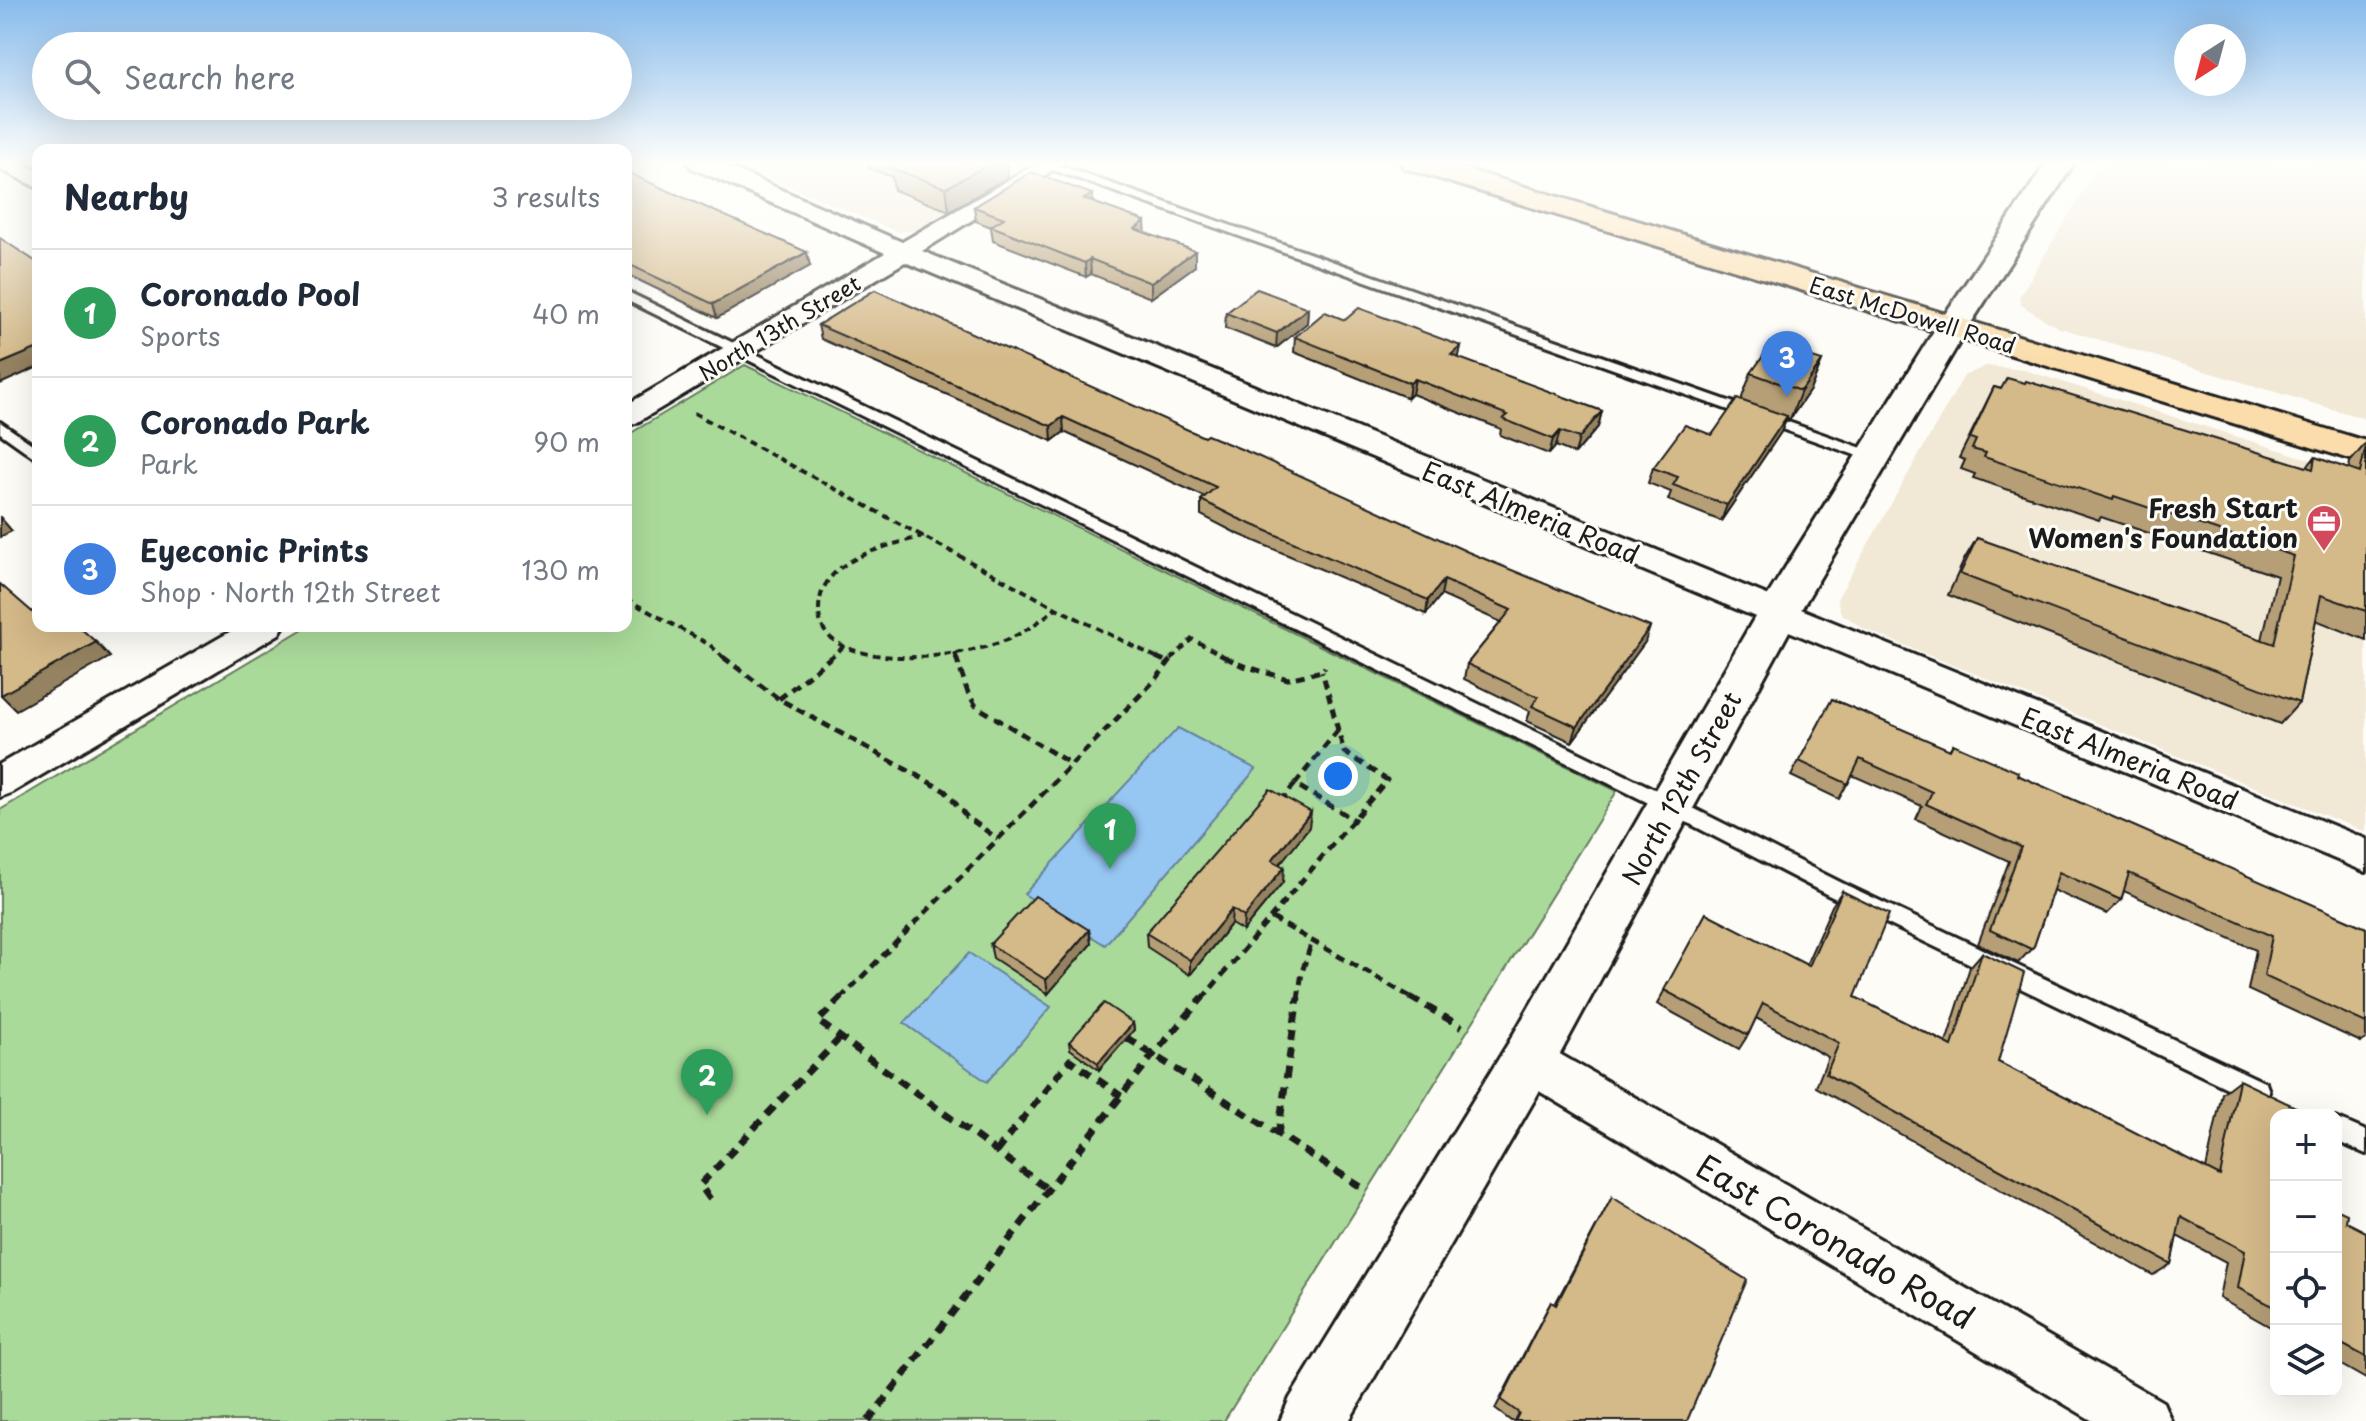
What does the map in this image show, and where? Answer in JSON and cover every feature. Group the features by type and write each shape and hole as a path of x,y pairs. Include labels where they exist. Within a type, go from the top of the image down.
{"main road":[{"name":"East McDowell Road","path":"1632,228 2366,453"}],"street":[{"name":"East Almeria Road","path":"855,228 905,253 2366,856"},
{"name":"North 13th Street","path":"632,414 946,228"},
{"name":"North 12th Street","path":"1313,1421 1528,1060 1778,613 1953,326 2017,228"},
{"path":"0,782 253,632"},
{"name":"East Coronado Road","path":"1528,1060 2144,1421"}],"lane":[{"path":"1232,228 1874,457"},
{"path":"632,298 1672,806 1835,889 2278,1101"},
{"path":"0,426 32,450"},
{"path":"2342,1132 2366,1143"}],"path":[{"path":"688,410 1056,608 1167,662"},
{"path":"925,536 856,558 823,585 818,606 822,628 827,636 844,647 860,651 912,655 955,653 997,643 1018,634 1056,608"},
{"path":"632,602 710,645 739,671 779,699 945,791 967,817 998,839"},
{"path":"1049,1190 818,1021 1192,639 1241,665 1288,679 1322,671 1331,660"},
{"path":"779,699 844,647"},
{"path":"955,653 968,693 980,709 1071,764"},
{"path":"868,1421 1153,1055 1356,821 1387,780 1344,752 1322,671"},
{"path":"1278,805 1338,730"},
{"path":"1295,784 1356,821"},
{"path":"1272,918 1462,1027"},
{"path":"1278,1135 1302,972 1312,941"},
{"path":"710,1199 700,1185 840,1038"},
{"path":"1127,1038 1361,1187"},
{"path":"996,1152 1070,1060 1121,1096"}],"shaded area":[{"path":"889,228 923,228 920,230 898,232"},
{"path":"2061,228 2366,228 2366,419 2057,327 2021,305 2019,297"},
{"path":"1986,366 2024,370 2366,477 2366,832 1864,629 1841,613 1837,599 1964,376"}],"green space":[{"path":"745,365 1617,791 1224,1421 0,1421 0,810 298,632 632,632 632,432"}],"water":[{"path":"1178,728 1256,769 1105,945 1024,894"},
{"path":"969,953 1051,1007 987,1082 904,1023"}],"building":[{"path":"632,228 753,228 807,252 713,304 632,266"},
{"path":"997,228 1136,228 1195,251 1151,283 1090,259 1085,263"},
{"path":"0,238 32,259 32,351 0,364"},
{"path":"1257,289 1308,308 1277,333 1226,313"},
{"path":"875,290 1204,437 1207,435 1253,454 1468,552 1650,627 1577,727 1532,706 1538,697 1467,664 1511,610 1444,580 1428,600 1201,500 1216,487 1063,417 1051,426 818,325"},
{"path":"1359,308 1461,346 1451,355 1602,411 1579,438 1560,431 1553,439 1503,419 1508,415 1415,379 1410,383 1295,337 1325,312 1345,320"},
{"path":"1771,345 1822,361 1801,391 1751,373"},
{"path":"2007,378 2026,381 2313,469 2315,457 2360,473 2366,446 2366,611 2321,595 2299,703 1960,574 1977,538 2274,644 2294,556 1984,457 1986,453 1972,449 1976,440 1970,438 1994,387 2001,389"},
{"path":"1737,399 1787,416 1727,505 1673,485 1678,477 1653,468 1685,425 1712,435"},
{"path":"0,584 32,612 32,632 85,632 96,642 1,695"},
{"path":"1832,699 1950,750 1953,744 2366,928 2366,1023 2264,976 2272,936 2129,873 2121,900 2059,872 2031,949 1990,930 2021,847 1926,804 1932,792 1860,759 1848,784 1799,761"},
{"path":"1270,789 1311,812 1272,860 1284,867 1244,917 1232,909 1190,960 1146,933"},
{"path":"1842,891 1889,914 1855,997 1952,1046 1982,953 2024,973 1998,1062 2220,1176 2239,1080 2299,1109 2270,1109 2270,1305 2238,1288 2245,1251 2181,1217 2171,1264 1826,1074 1839,1043 1763,1003 1748,1035 1664,990 1706,913 1809,966"},
{"path":"1035,896 1089,930 1046,980 990,944"},
{"path":"1104,1003 1133,1023 1098,1063 1069,1042"},
{"path":"1612,1197 1747,1280 1687,1421 1515,1421 1519,1413 1501,1400 1551,1302 1556,1305"},
{"path":"2342,1212 2347,1214 2346,1222 2366,1232 2366,1357 2342,1344"}],"place":[{"name":"Eyeconic Prints","path":"1787,397"},
{"name":"Fresh Start Women's Foundation","path":"2324,553"},
{"name":"Coronado Pool","path":"1110,869"},
{"name":"Coronado Park","path":"707,1115"}]}
